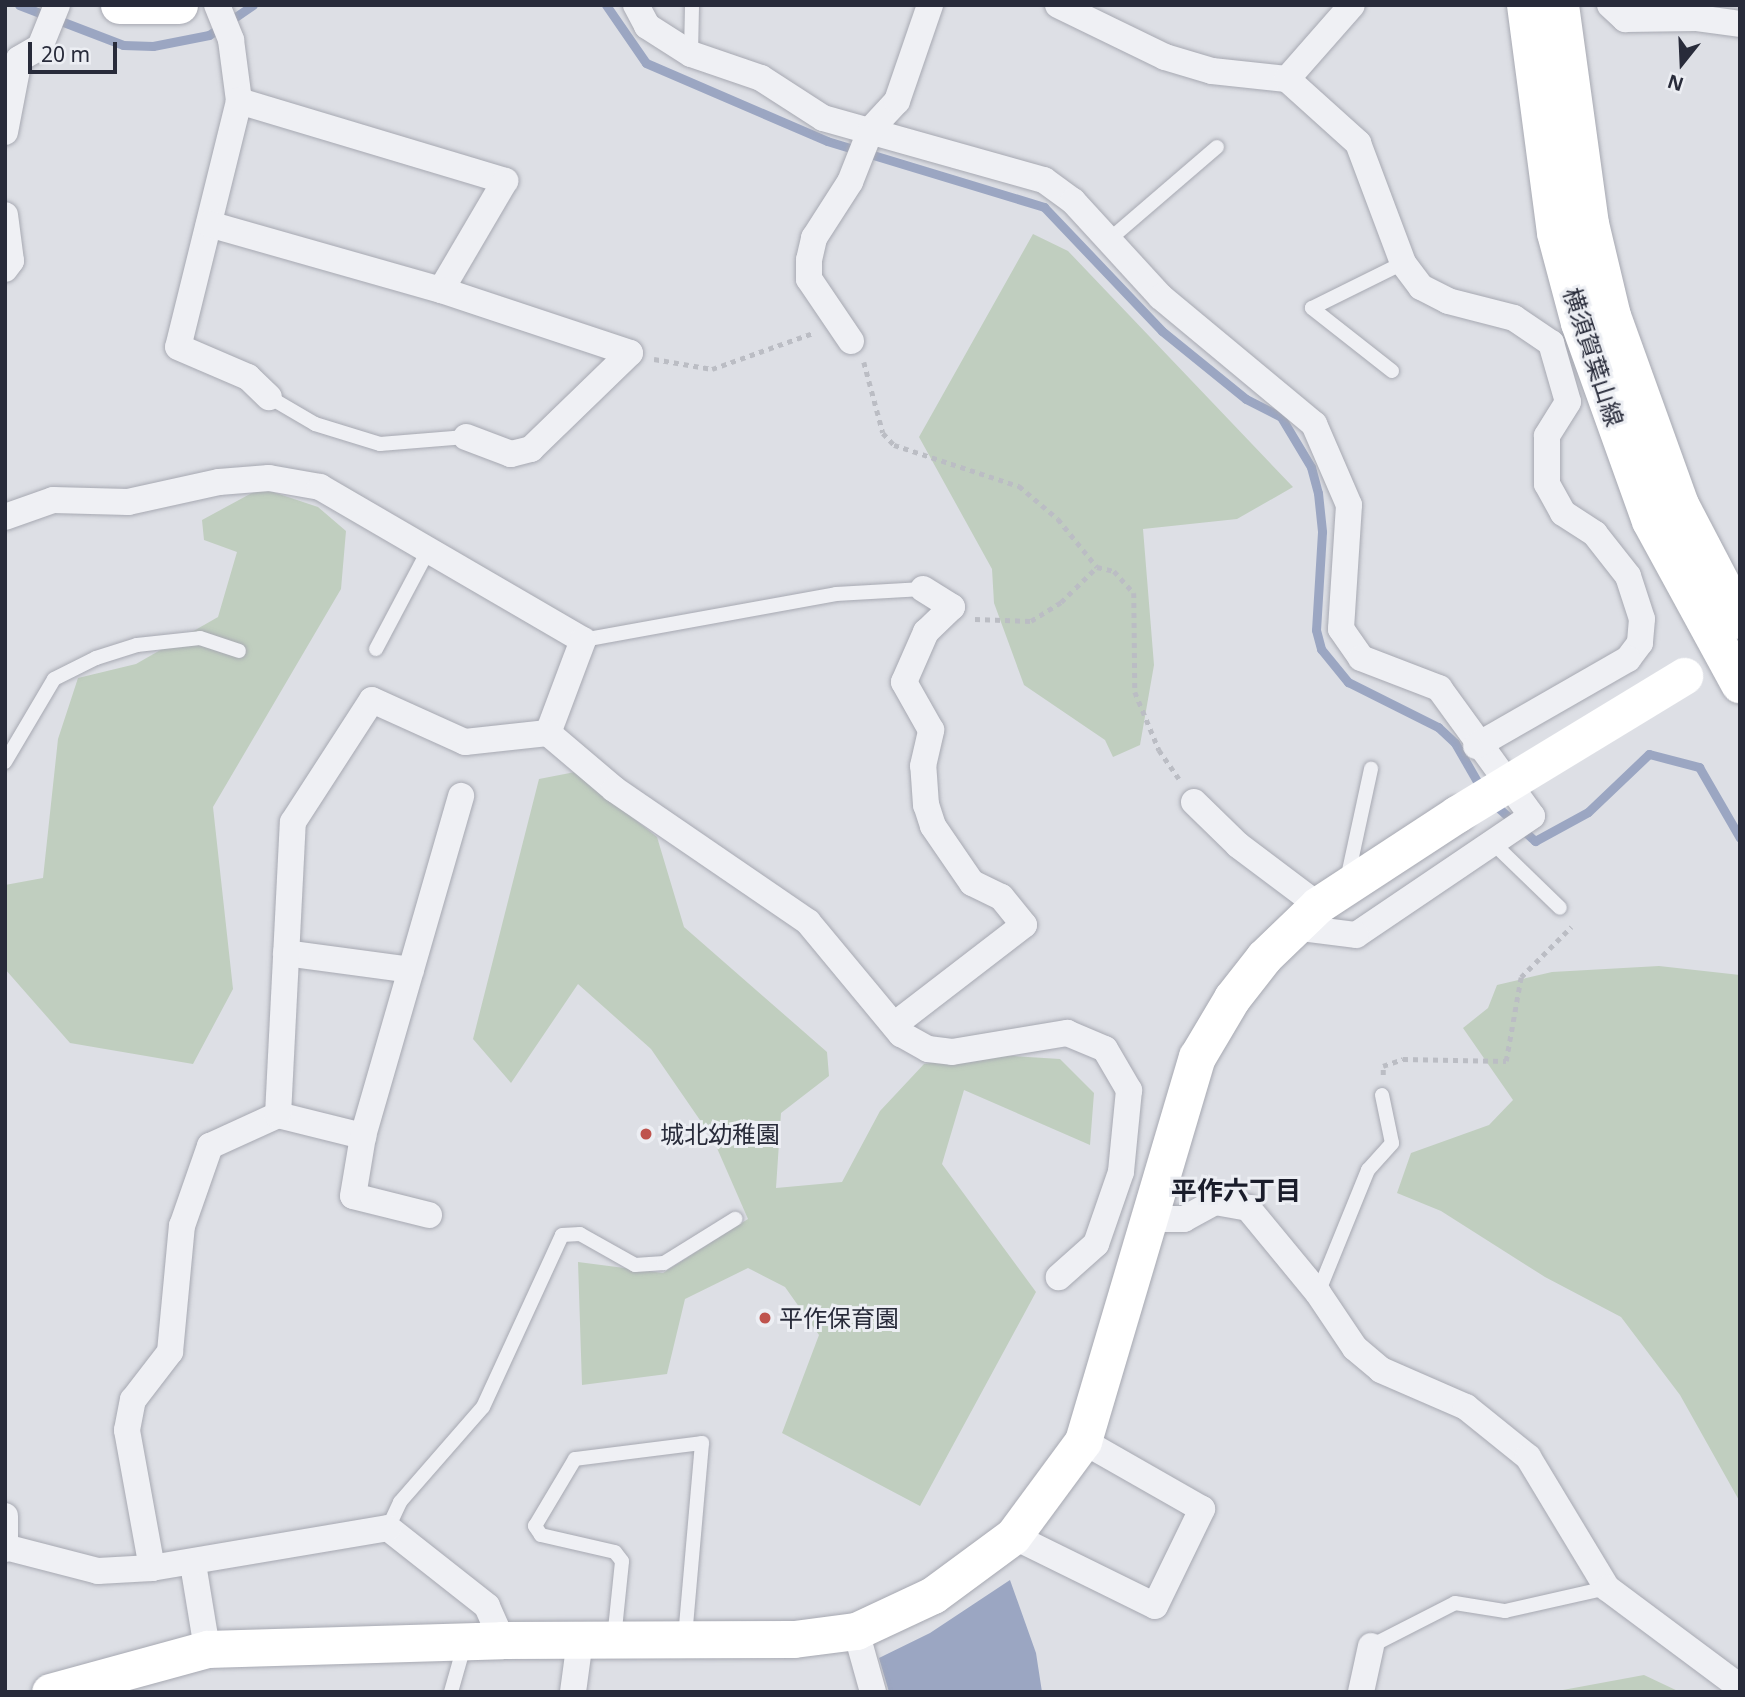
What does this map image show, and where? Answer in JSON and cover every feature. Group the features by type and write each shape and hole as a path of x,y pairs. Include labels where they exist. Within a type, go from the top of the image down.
{"main road":[{"name":"横須賀葉山線","path":"1526,5 1556,233 1580,323 1651,521 1733,661"},
{"name":"横須賀葉山線","path":"1560,5 1590,224 1612,316 1680,505 1740,620"}],"street":[{"path":"119,5 179,5"},
{"path":"217,5 231,40 239,101 178,347 248,377 269,397"},
{"path":"636,5 647,26 691,54 761,78 823,118 871,129 1044,180 1110,239 1161,297 1314,424 1349,505 1341,629 1361,658 1439,688 1460,710 1476,746 1532,816 1356,935 1306,916 1194,802"},
{"path":"844,331 809,279 809,260 814,238 850,182 871,129 897,101 930,5"},
{"path":"1058,5 1165,57 1212,71 1287,79 1358,143 1403,263 1430,292 1514,318 1551,343 1569,402 1547,436 1548,484 1563,513 1595,534 1628,576 1642,619 1640,643 1628,659 1476,746"},
{"path":"1287,79 1352,5"},
{"path":"1609,5 1625,19 1697,18 1740,24"},
{"path":"5,132 19,59 40,47 54,13"},
{"path":"239,101 505,181 441,290"},
{"path":"5,215 11,261 5,269"},
{"path":"209,224 441,290 630,353 531,449 511,454 467,437"},
{"path":"5,517 53,500 128,502 219,482 269,478 320,487 583,640 548,733"},
{"path":"894,1025 1024,925 1001,897 972,883 933,826 926,805 923,766 931,730 904,682 926,632 952,607 923,589"},
{"path":"50,1692 207,1650 502,1640 794,1639 856,1631 933,1595 1013,1536 1083,1441 1148,1210 1197,1057 1232,998 1306,916 1347,884 1684,676 1733,661"},
{"path":"278,1115 293,821 372,700 465,742 548,733 614,789 808,922 894,1025 928,1049 952,1052 1067,1033 1105,1049 1129,1090 1115,1190 1096,1244 1059,1277"},
{"path":"429,1215 353,1196 363,1136 461,796"},
{"path":"286,953 411,970"},
{"path":"152,1568 127,1430 133,1400 170,1352 182,1226 194,1181 210,1146 278,1115 363,1136"},
{"path":"1115,1190 1148,1210 1184,1220 1215,1202 1248,1208 1318,1293 1355,1348 1381,1370 1466,1407 1528,1457 1607,1588 1740,1687"},
{"path":"1013,1536 1155,1606 1202,1509 1083,1441"},
{"path":"5,1516 7,1548 98,1571 193,1564 388,1528 487,1606 502,1640"},
{"path":"193,1564 207,1650"},
{"path":"856,1631 873,1692"},
{"path":"573,1692 597,1640"},
{"path":"1361,1692 1371,1646"}],"lane":[{"path":"691,54 692,5"},
{"path":"1110,239 1217,147"},
{"path":"1392,371 1312,308 1403,263"},
{"path":"269,397 315,424 380,444 467,437"},
{"path":"376,649 429,549"},
{"path":"583,640 836,594 923,589"},
{"path":"5,762 54,679 96,658 137,645 200,638 239,650"},
{"path":"1347,884 1371,769"},
{"path":"1493,843 1560,908"},
{"path":"1318,1293 1368,1170 1392,1143 1382,1095"},
{"path":"388,1528 400,1502 483,1407 562,1235 580,1234 635,1265 664,1263 736,1219"},
{"path":"597,1640 622,1561 615,1552 541,1535 535,1526 575,1459 702,1443 685,1640"},
{"path":"1371,1646 1455,1602 1505,1611 1607,1588"},
{"path":"451,1692 466,1641"}],"path":[{"path":"630,353 712,369 844,331 869,370 883,433 894,445 1019,486 1058,519 1097,567 1114,571 1134,593 1135,692 1159,750 1194,802"},
{"path":"952,607 978,621 1031,621 1061,603 1097,567"},
{"path":"1382,1095 1383,1066 1403,1059 1506,1061 1521,978 1571,928 1560,908"}],"green space":[{"path":"1033,234 1068,251 1293,487 1237,519 1143,529 1154,665 1140,745 1113,757 1105,740 1024,685 994,603 992,569 919,437"},
{"path":"261,488 318,507 346,531 341,589 213,807 233,989 193,1064 70,1043 5,969 5,885 43,878 58,739 78,678 136,664 218,617 237,552 204,540 202,520"},
{"path":"575,772 657,837 684,927 827,1052 829,1076 781,1113 776,1188 842,1182 880,1111 924,1064 982,1054 1060,1059 1094,1093 1090,1145 964,1090 942,1164 1036,1292 920,1506 782,1433 819,1335 785,1287 748,1268 685,1299 667,1374 582,1385 578,1262 663,1273 748,1219 713,1139 651,1049 578,984 511,1083 473,1039 539,779"},
{"path":"1659,966 1740,975 1740,1502 1680,1395 1621,1317 1545,1277 1441,1211 1397,1193 1411,1153 1489,1125 1513,1100 1463,1028 1488,1008 1497,985 1552,972"},
{"path":"1644,1675 1680,1692 1552,1692"}],"water":[{"path":"1010,1580 1036,1653 1042,1692 889,1692 879,1658 930,1633"}],"waterway":[{"path":"19,5 123,45 153,46 209,35 253,5"},
{"path":"606,5 646,63 827,141 1044,207 1162,331 1246,399 1281,417 1311,467 1318,493 1322,532 1316,630 1321,649 1348,682 1438,727 1455,743 1482,790"},
{"path":"1493,803 1535,841 1588,812 1649,754 1699,767 1740,838"}],"place":[{"name":"城北幼稚園","path":"646,1134"},
{"name":"平作保育園","path":"765,1318"}],"district":[{"name":"平作六丁目","path":"1236,1191"}]}
